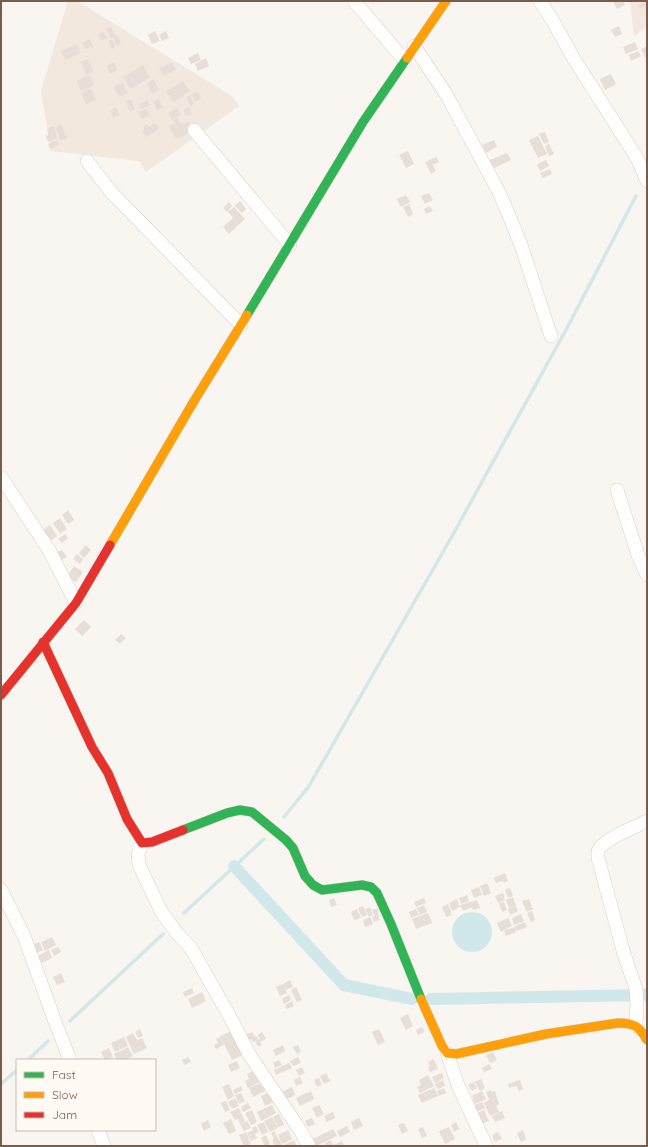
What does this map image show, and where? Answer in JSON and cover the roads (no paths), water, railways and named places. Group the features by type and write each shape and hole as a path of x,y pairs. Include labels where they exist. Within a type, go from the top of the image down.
{"street":[{"path":"354,1 405,61"},
{"path":"1,695 76,603 194,401 242,325 364,122 414,46 446,1"},
{"path":"540,1 577,65 637,158 647,181"},
{"path":"414,46 446,94 500,194 521,245 552,336"},
{"path":"194,130 290,245"},
{"path":"87,162 111,192 242,325"},
{"path":"1,477 49,550 76,603"},
{"path":"617,490 638,555 647,575"},
{"path":"43,642 59,672 90,745 110,777 124,814 134,834 142,843"},
{"path":"142,843 152,842 227,813 240,810 252,812 286,840 293,848 305,876 313,885 322,890 362,885 371,887 377,894 391,924 414,984 442,1046 447,1053 458,1085 486,1146"},
{"path":"636,1026 639,998 624,954 598,858 598,850 603,844 612,838 647,821"},
{"path":"142,843 138,853 139,865 161,911 190,948 232,1019 250,1054 309,1146"},
{"path":"1,890 24,936 70,1059"},
{"path":"447,1053 456,1054 568,1029 614,1024 630,1024 636,1026 642,1030 647,1040"},
{"path":"98,1131 104,1146"}],"water":[{"path":"472,912 486,918 492,932 486,946 472,952 458,946 452,932 458,918"}],"waterway":[{"path":"284,817 309,786 451,538 567,328 636,196"},
{"path":"184,913 264,839"},
{"path":"234,866 344,985 412,999"},
{"path":"70,1021 163,934"},
{"path":"431,999 647,995"},
{"path":"29,1059 48,1041"},
{"path":"1,1084 16,1071"}]}
